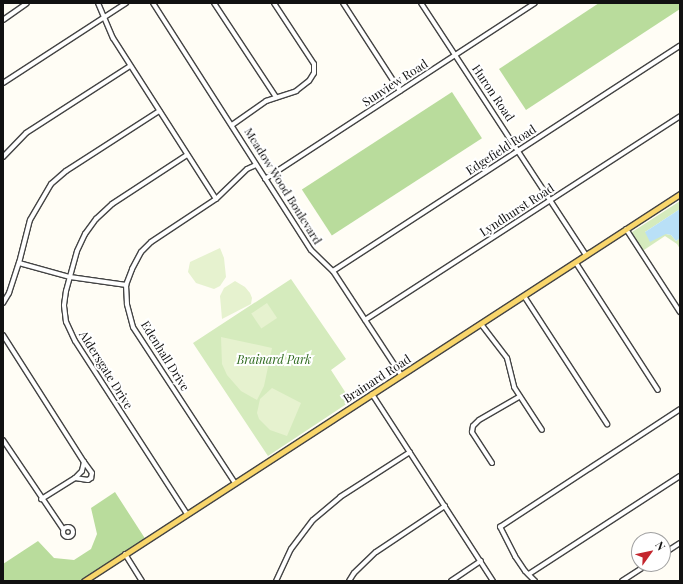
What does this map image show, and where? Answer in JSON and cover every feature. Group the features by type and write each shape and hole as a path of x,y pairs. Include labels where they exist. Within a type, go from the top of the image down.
{"main road":[{"name":"Brainard Road","path":"84,581 576,263 680,194"}],"street":[{"path":"3,20 27,3"},
{"path":"98,3 113,38 216,199"},
{"path":"3,83 126,3"},
{"name":"Meadow Wood Boulevard","path":"153,3 311,250 333,272 401,375"},
{"path":"214,3 276,97"},
{"path":"232,125 266,101 292,93 305,84 314,73 314,64 274,3"},
{"path":"343,3 400,91"},
{"name":"Huron Road","path":"421,3 519,150 550,201 586,255"},
{"name":"Sunview Road","path":"265,179 535,3"},
{"name":"Edgefield Road","path":"333,272 680,46"},
{"path":"3,157 26,133 130,66"},
{"path":"3,303 9,293 19,263 30,220 51,184 66,171 159,111"},
{"name":"Lyndhurst Road","path":"365,320 680,116"},
{"name":"Aldersgate Drive","path":"187,514 75,341 66,322 64,305 66,291 77,251 85,234 96,219 112,204 188,155"},
{"name":"Edenhall Drive","path":"235,483 133,327 127,304 126,285 141,252 151,242 216,199 247,170 256,165"},
{"path":"626,229 680,312"},
{"path":"19,263 70,277 126,285"},
{"path":"576,263 658,390"},
{"path":"524,296 607,424"},
{"path":"481,324 507,358 514,387 519,397 542,430"},
{"path":"3,335 84,462 85,467 92,473 90,479 75,478"},
{"path":"372,394 493,581"},
{"path":"492,463 472,432 473,426 479,420 519,397"},
{"path":"535,581 515,556 500,527 680,409"},
{"path":"3,440 41,499 63,529"},
{"path":"276,581 291,549 313,520 340,497 410,452"},
{"path":"41,499 75,478 85,467"},
{"path":"529,574 680,476"},
{"path":"349,581 354,573 376,552 445,506"},
{"path":"671,549 680,543"},
{"path":"125,554 142,581"},
{"path":"451,581 481,561"},
{"path":"622,581 636,572"}],"green space":[{"path":"599,3 680,3 680,9 526,110 499,69"},
{"path":"452,92 482,138 332,236 302,189"},
{"path":"680,201 680,209 645,232 671,235 676,241 680,238 680,249 677,244 665,236 641,252 629,234"},
{"path":"220,248 224,258 226,277 220,286 214,289 196,283 188,272 190,262"},
{"name":"Brainard Park","path":"291,279 346,359 331,370 351,401 268,456 193,343"},
{"path":"235,281 245,287 250,293 252,298 251,304 222,319 220,296 224,288"},
{"path":"267,303 277,318 261,329 251,314"},
{"path":"221,337 272,348 264,386 257,400 241,391 227,375 222,364"},
{"path":"272,388 301,403 287,436 270,430 259,419 257,413 260,399"},
{"path":"115,492 146,540 84,581 3,581 3,564 38,541 54,558 74,560 91,549 97,534 91,508"}],"water":[{"path":"680,209 680,238 676,241 671,235 666,234 650,242 645,232"}]}
